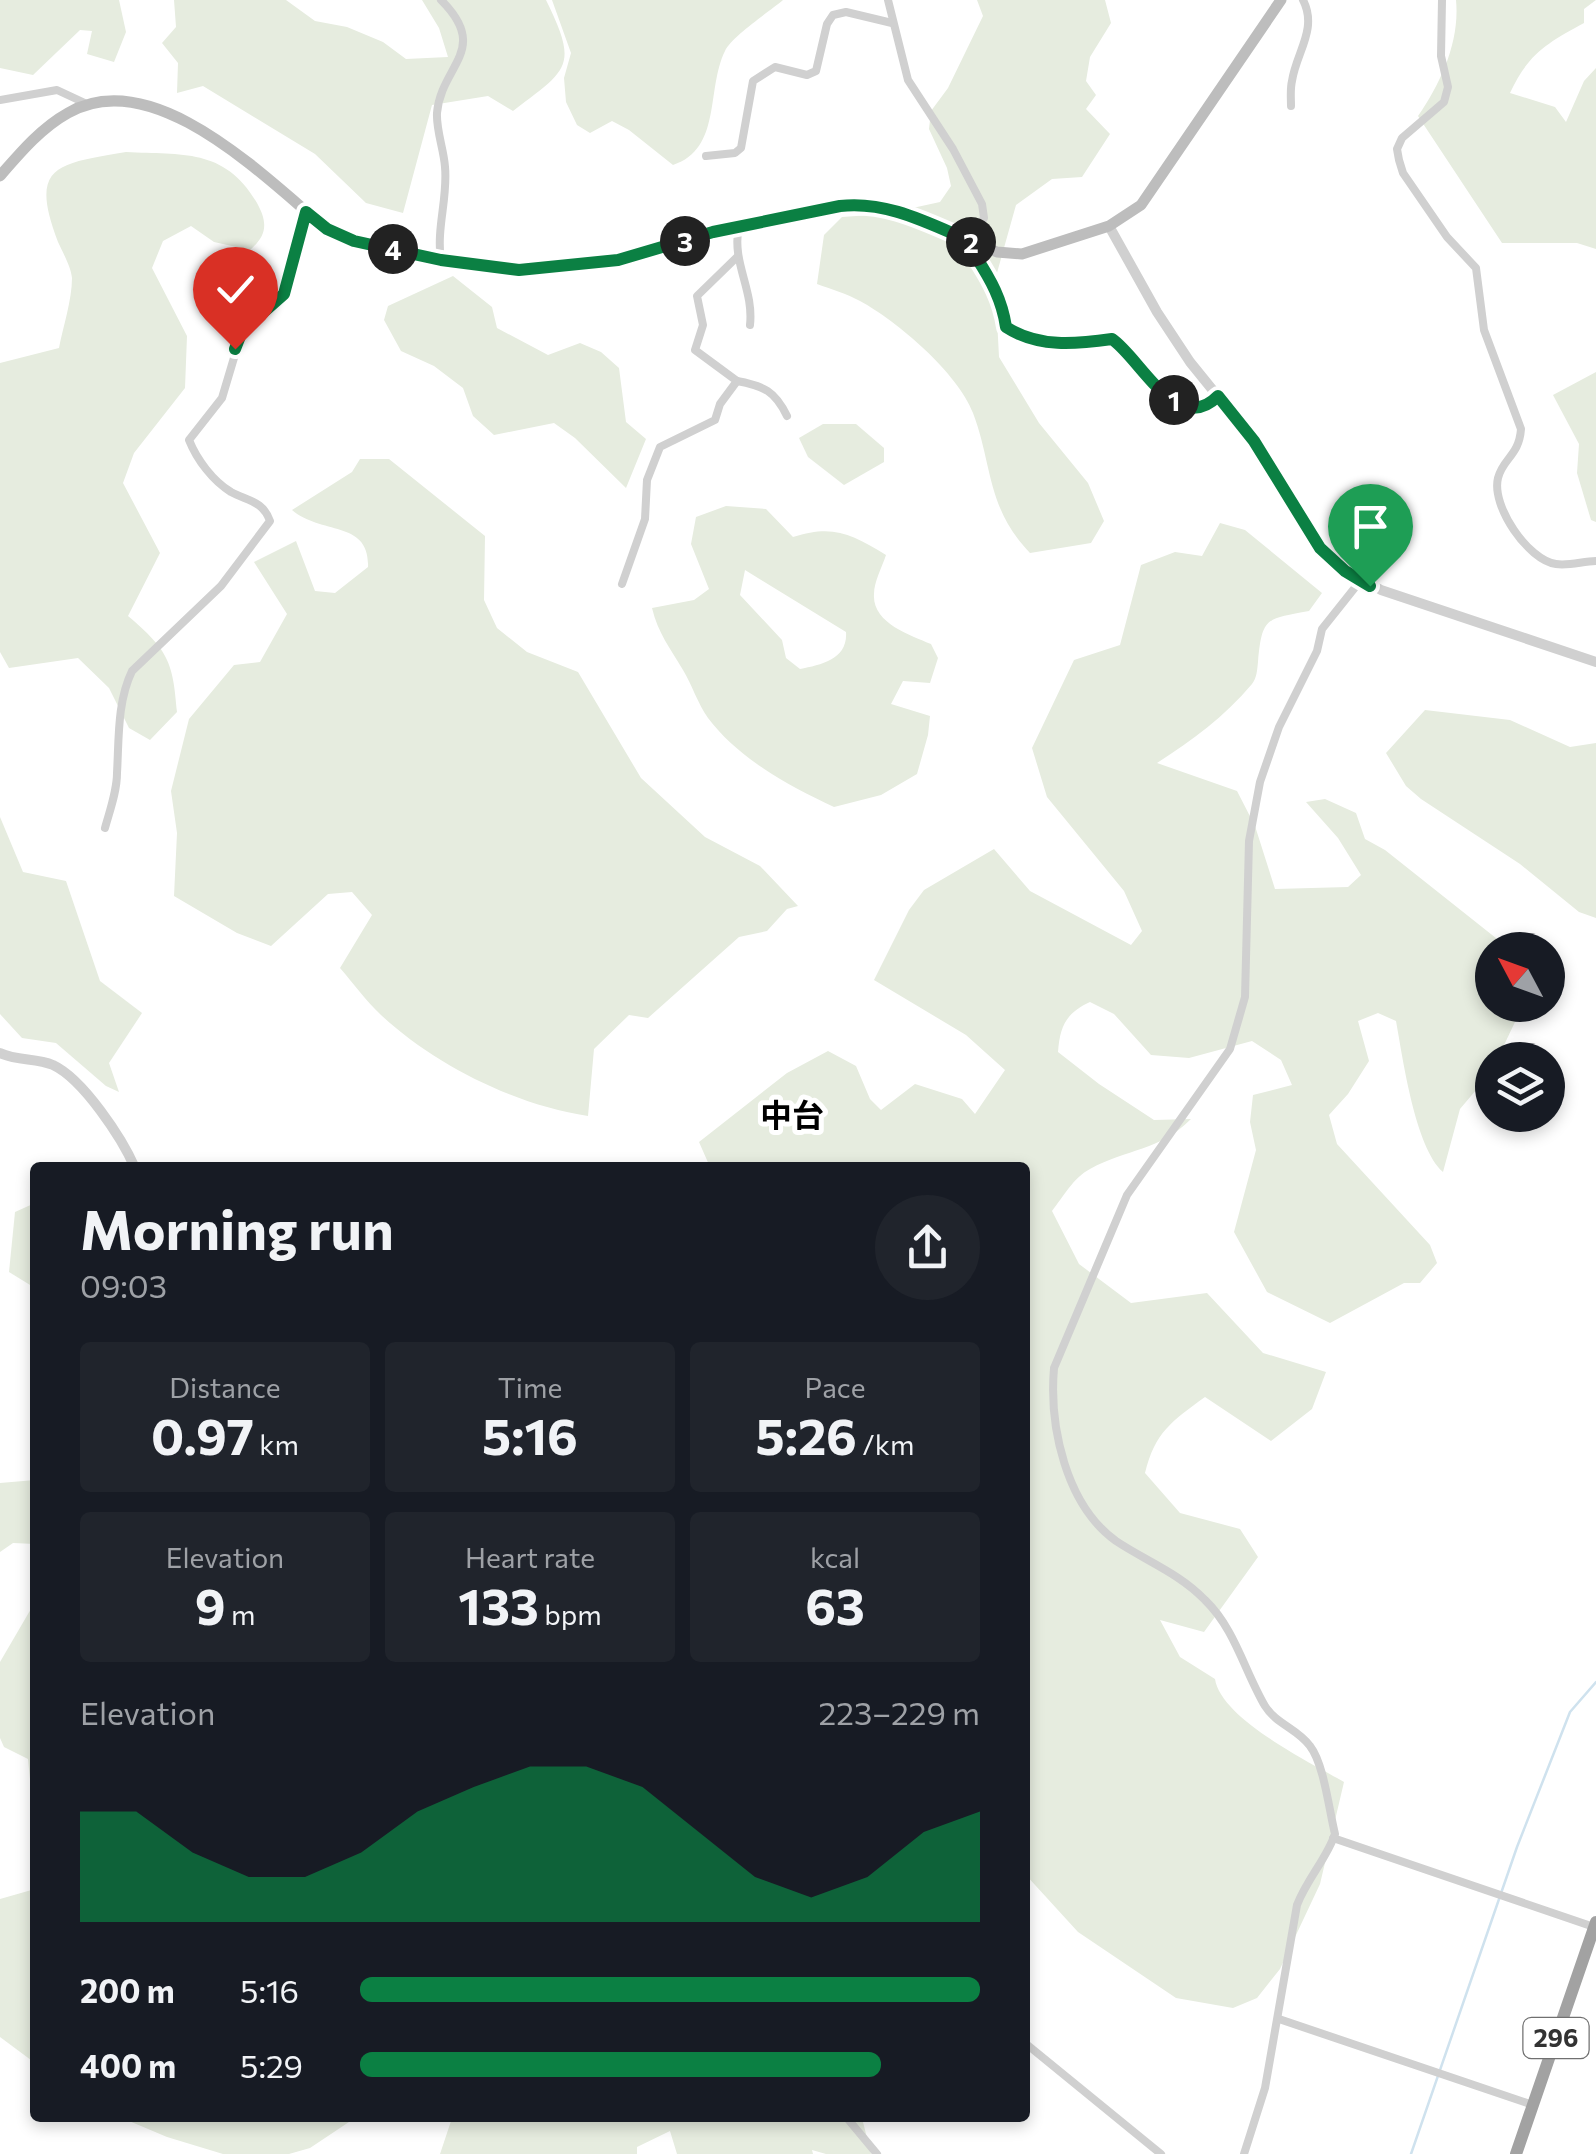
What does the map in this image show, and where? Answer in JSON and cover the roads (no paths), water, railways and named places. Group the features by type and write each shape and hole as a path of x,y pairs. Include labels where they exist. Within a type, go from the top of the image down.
{"highway":[{"name":"296","path":"1516,2154 1592,1946 1595,1924"}],"main road":[{"path":"0,176 52,122 87,104 134,102 160,107 258,168 306,212 342,237 441,260 519,270 603,262 740,226 860,204 897,211 997,252 1022,254 1109,226 1135,211 1150,195 1281,0"}],"street":[{"path":"441,260 438,244 446,170 437,113 446,82 463,55 464,44 455,13 442,0"},
{"path":"888,0 908,80 953,149 982,204 984,218 975,243 976,257 994,284 1006,327 1019,336 1069,345 1112,339 1144,374 1182,405 1208,406 1218,396"},
{"path":"1291,106 1292,79 1307,39 1308,11 1302,0"},
{"path":"1442,0 1441,56 1448,87 1444,102 1402,138 1397,149 1399,160 1403,173 1447,237 1476,268 1484,330 1521,429 1520,445 1498,477 1498,499 1520,540 1538,556 1553,564 1596,561"},
{"path":"706,156 735,153 741,148 753,82 775,66 807,75 816,72 827,24 833,15 846,12 892,23"},
{"path":"0,100 57,90 87,104"},
{"path":"105,828 118,776 121,716 132,671 221,586 270,521 260,504 229,491 196,458 189,440 222,398 242,331 284,294 306,212"},
{"path":"740,226 736,258 752,307 750,325"},
{"path":"1109,226 1157,312 1254,441 1331,561 1382,590 1596,662"},
{"path":"736,258 697,296 703,324 695,350 738,382 762,386 778,396 787,416"},
{"path":"622,584 645,520 648,480 660,447 715,420 720,404 738,382"},
{"path":"1244,2154 1265,2088 1297,1905 1335,1834 1312,1747 1266,1709 1227,1626 1207,1601 1178,1576 1116,1540 1088,1516 1064,1455 1052,1384 1054,1368 1127,1195 1230,1049 1245,997 1249,840 1260,782 1279,727 1317,651 1322,630 1360,580"},
{"path":"0,1053 62,1070 102,1114 131,1162"},
{"path":"1334,1838 1595,1924"},
{"path":"1279,2019 1534,2106"},
{"path":"1030,2047 1161,2154"},
{"path":"850,2122 878,2154"}],"waterway":[{"path":"1411,2154 1517,1847 1570,1712 1596,1682"}],"district":[{"name":"中台","path":"792,1116"}]}
